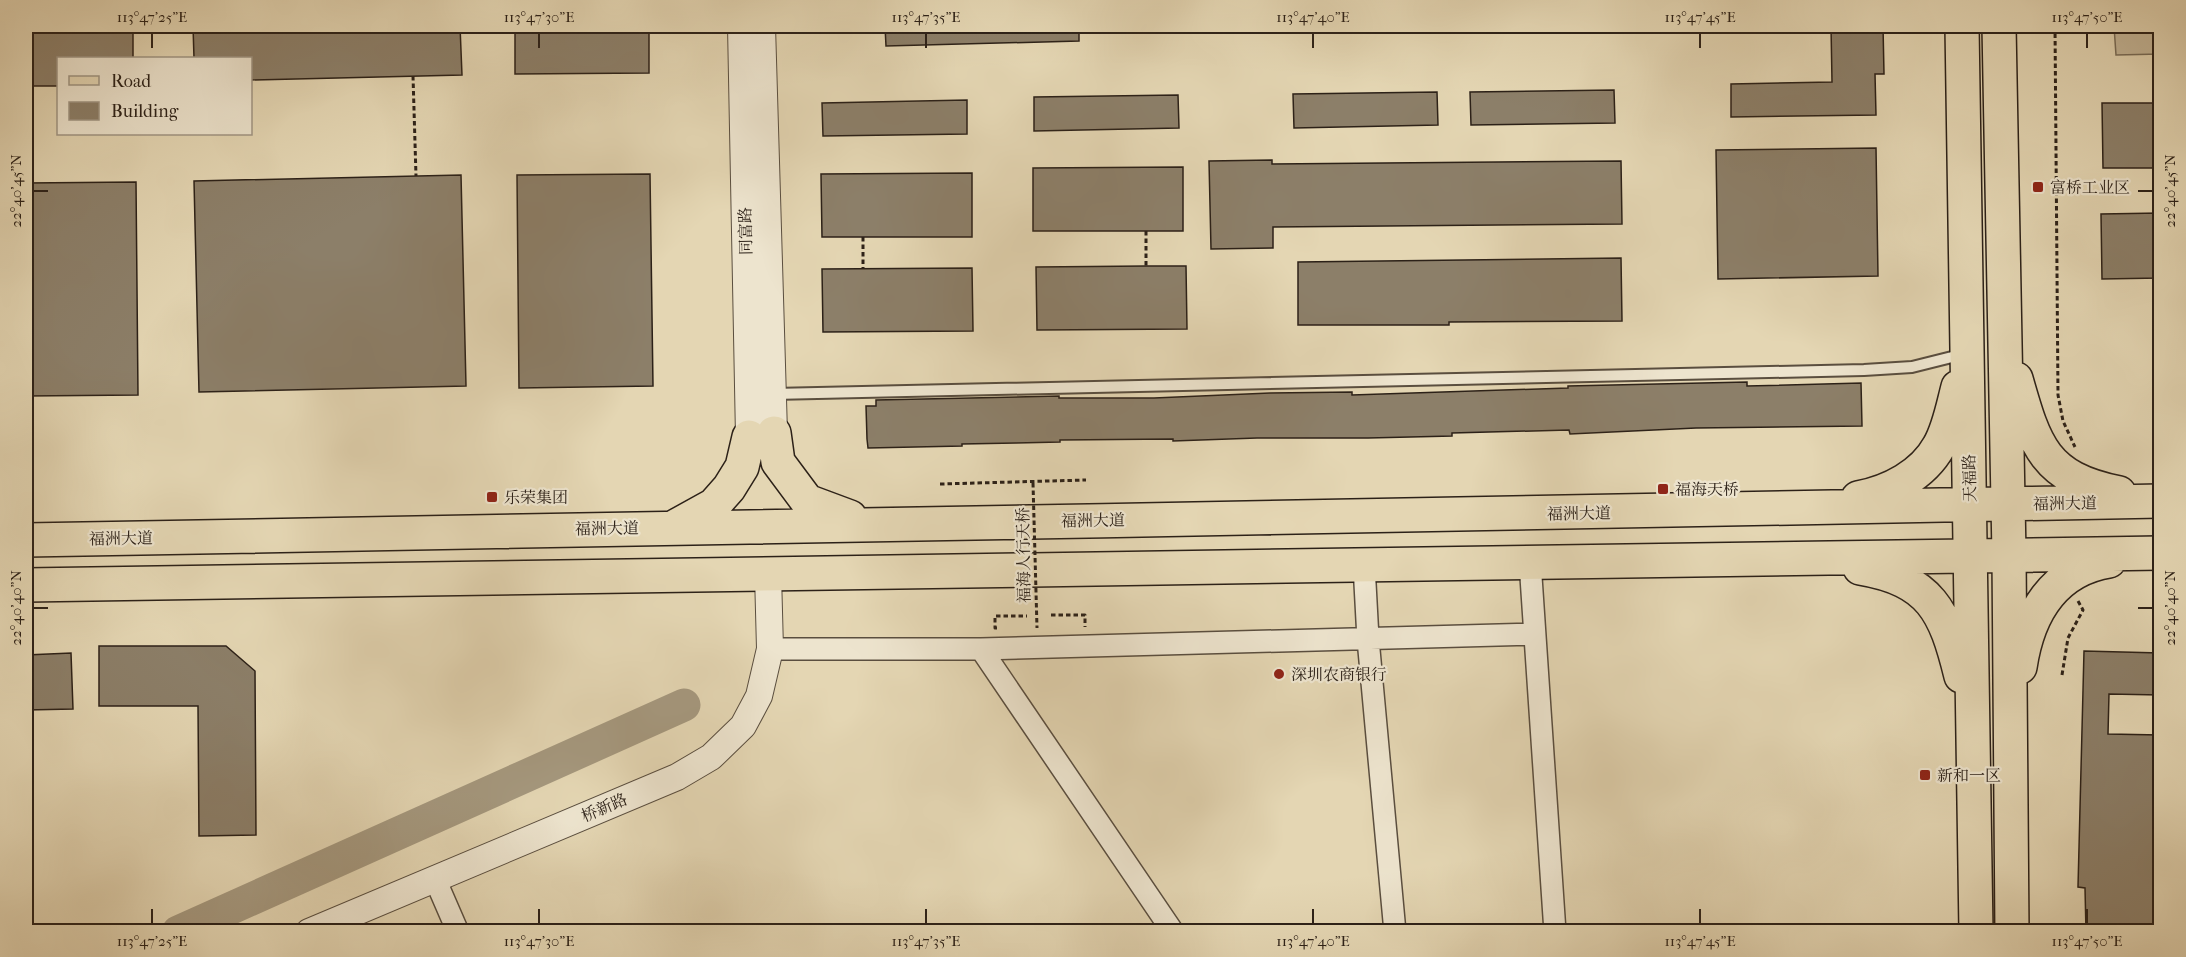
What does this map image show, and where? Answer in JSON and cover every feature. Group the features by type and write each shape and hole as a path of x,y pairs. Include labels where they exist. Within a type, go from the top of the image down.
{"main road":[{"name":"天福路","path":"1962,26 1976,932"},
{"path":"1999,26 2009,555 2012,932"},
{"path":"2005,338 2027,416 2041,450 2058,469 2095,489 2158,501"},
{"path":"1803,509 1864,497 1898,485 1923,467 1940,445 1967,353"},
{"path":"674,527 714,505 729,488 761,435 807,501 866,523"},
{"name":"福洲大道","path":"26,540 2158,501"},
{"path":"26,585 2160,553"},
{"path":"2010,728 2022,657 2035,614 2050,591 2070,575 2100,563 2160,553"},
{"path":"1799,558 1880,571 1910,582 1931,600 1948,628 1973,725"}],"street":[{"name":"同富路","path":"741,26 761,435"},
{"name":"同富路","path":"761,435 773,394 762,26"},
{"path":"1530,562 1533,634 1555,932"},
{"path":"1364,565 1368,639 1395,932"},
{"name":"桥新路","path":"309,932 676,777 711,757 743,726 759,696 770,649 768,574"},
{"path":"770,649 981,650 1533,634"},
{"path":"981,650 1173,932"},
{"path":"435,879 458,932"}],"lane":[{"path":"773,394 1864,370 1911,367 1967,353"}],"path":[{"path":"2055,26 2058,395 2063,421 2076,449 2058,469"},
{"path":"413,76 416,176"},
{"path":"1146,231 1146,266"},
{"path":"863,237 863,269"},
{"path":"940,484 1086,480"},
{"name":"福海人行天桥","path":"1033,483 1037,628 1046,627"},
{"path":"2062,675 2068,638 2083,610 2064,580"},
{"path":"1051,615 1085,615 1085,627 1076,627"},
{"path":"1005,628 995,628 995,616 1027,616"}],"shaded area":[{"path":"2114,26 2160,26 2160,54 2116,55"}],"building":[{"path":"26,26 133,26 133,57 57,57 57,86 26,86"},
{"path":"193,26 460,26 462,75 252,80 252,57 194,57"},
{"path":"515,26 649,26 649,73 515,74"},
{"path":"885,26 1079,26 1079,41 886,46"},
{"path":"1831,26 1883,26 1884,74 1875,74 1876,115 1731,117 1731,84 1832,82"},
{"path":"1614,90 1615,123 1471,125 1470,92"},
{"path":"1437,92 1438,125 1294,128 1293,94"},
{"path":"1178,95 1179,128 1034,131 1034,97"},
{"path":"967,100 967,134 823,136 822,103"},
{"path":"2102,103 2160,103 2160,168 2103,168"},
{"path":"1876,148 1878,276 1718,279 1716,150"},
{"path":"1272,160 1272,164 1621,161 1622,224 1273,227 1273,248 1211,249 1209,161"},
{"path":"1183,167 1183,231 1033,231 1033,168"},
{"path":"972,173 972,237 822,237 821,174"},
{"path":"650,174 653,386 519,388 517,175"},
{"path":"461,175 466,386 199,392 194,181"},
{"path":"136,182 138,395 26,396 26,183"},
{"path":"2160,213 2160,278 2102,279 2101,214"},
{"path":"1621,258 1622,321 1449,322 1449,325 1298,325 1298,262"},
{"path":"1186,266 1187,329 1037,330 1036,267"},
{"path":"972,268 973,331 823,332 822,269"},
{"path":"1747,382 1747,386 1861,383 1862,426 1696,428 1570,434 1569,430 1368,438 1060,440 1060,442 868,448 867,439 866,406 876,406 876,400 1059,396 1059,398 1154,398 1352,392 1352,395 1568,388 1568,386"},
{"path":"99,646 226,646 255,671 256,835 199,836 198,706 99,706"},
{"path":"2084,651 2160,653 2160,695 2109,694 2108,734 2160,735 2160,932 2086,932 2085,888 2078,887"},
{"path":"71,653 73,709 26,710 26,655"}],"waterway":[{"path":"178,932 684,705"}],"place":[{"name":"富桥工业区","path":"2038,187"},
{"name":"福海天桥","path":"1663,489"},
{"name":"乐荣集团","path":"492,497"},
{"name":"深圳农商银行","path":"1279,674"},
{"name":"新和一区","path":"1925,775"}]}
